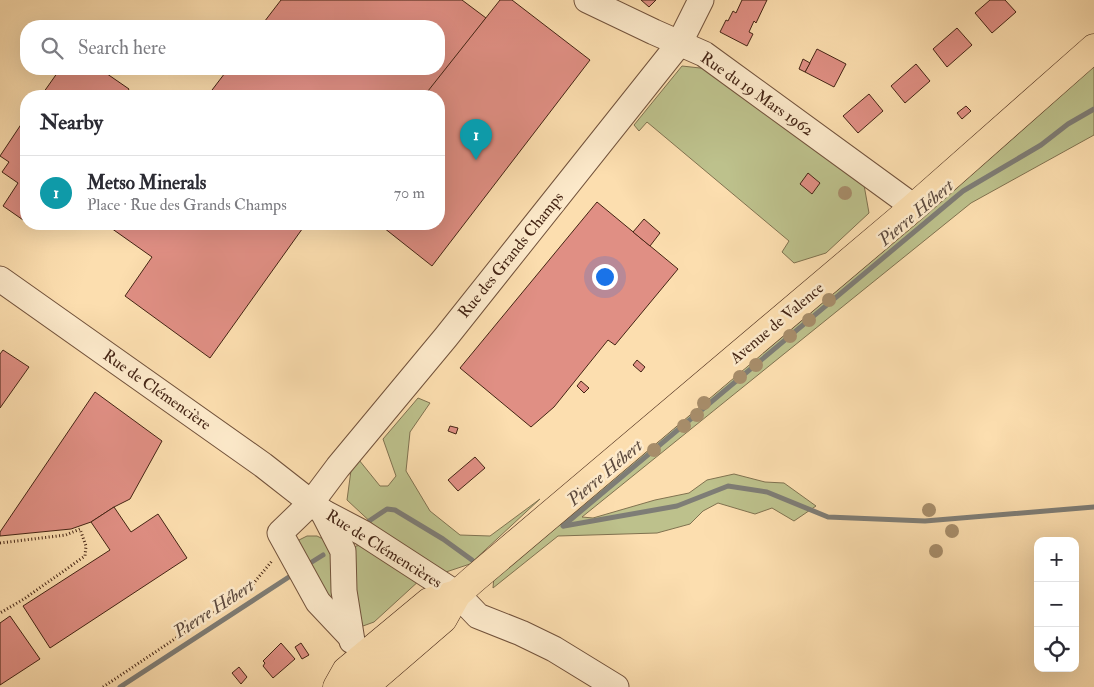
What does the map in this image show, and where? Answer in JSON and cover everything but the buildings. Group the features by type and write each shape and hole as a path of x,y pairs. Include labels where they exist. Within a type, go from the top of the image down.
{"main road":[{"name":"Avenue de Valence","path":"337,687 346,671 364,664 443,619 458,594 480,573 914,207 1094,48"}],"street":[{"name":"Rue du 19 Mars 1962","path":"587,0 704,54 914,207"},
{"name":"Rue des Grands Champs","path":"289,557 338,467 446,337 679,44 701,0"},
{"name":"Rue de Clémencière","path":"0,279 263,465 317,507"},
{"name":"Rue de Clémencières","path":"317,507 363,533 458,594 478,616 521,633 554,649 592,680 616,687"},
{"path":"317,507 343,550 344,591 364,664"},
{"path":"343,550 352,538 363,533"},
{"path":"289,557 318,602 336,623 364,664"}],"path":[{"path":"0,543 66,535 80,529 86,546 85,556 24,599 0,613"},
{"path":"102,687 248,590 289,557"}],"green space":[{"path":"682,66 709,69 864,185 869,213 826,253 794,263 782,252 789,241 647,122 639,131 634,125"},
{"path":"1094,66 1094,135 971,203 582,517 593,518 655,500 689,493 707,480 734,474 765,482 784,483 816,506 794,521 772,508 755,514 718,503 703,511 690,524 657,533 558,536 493,588 494,576"},
{"path":"418,398 430,403 410,432 406,471 430,511 460,535 490,536 540,499 470,564 446,572 376,527 347,500 352,463 359,460 380,486 388,486 396,476 383,439"},
{"path":"307,536 317,536 327,541 334,552 334,599 329,607 297,548 299,540"},
{"path":"362,545 421,579 374,622 363,626 355,603 353,550 356,546"}],"waterway":[{"name":"Pierre Hébert","path":"563,526 963,191 1041,145 1068,124 1094,109"},
{"name":"Pierre Hébert","path":"564,526 677,506 728,486 767,492 828,517 925,521 1094,507"},
{"name":"Pierre Hébert","path":"369,521 387,509 395,510 443,539 472,560"},
{"name":"Pierre Hébert","path":"307,565 323,555"},
{"name":"Pierre Hébert","path":"120,687 295,573"}],"place":[{"name":"Metso Minerals","path":"476,160"}]}
